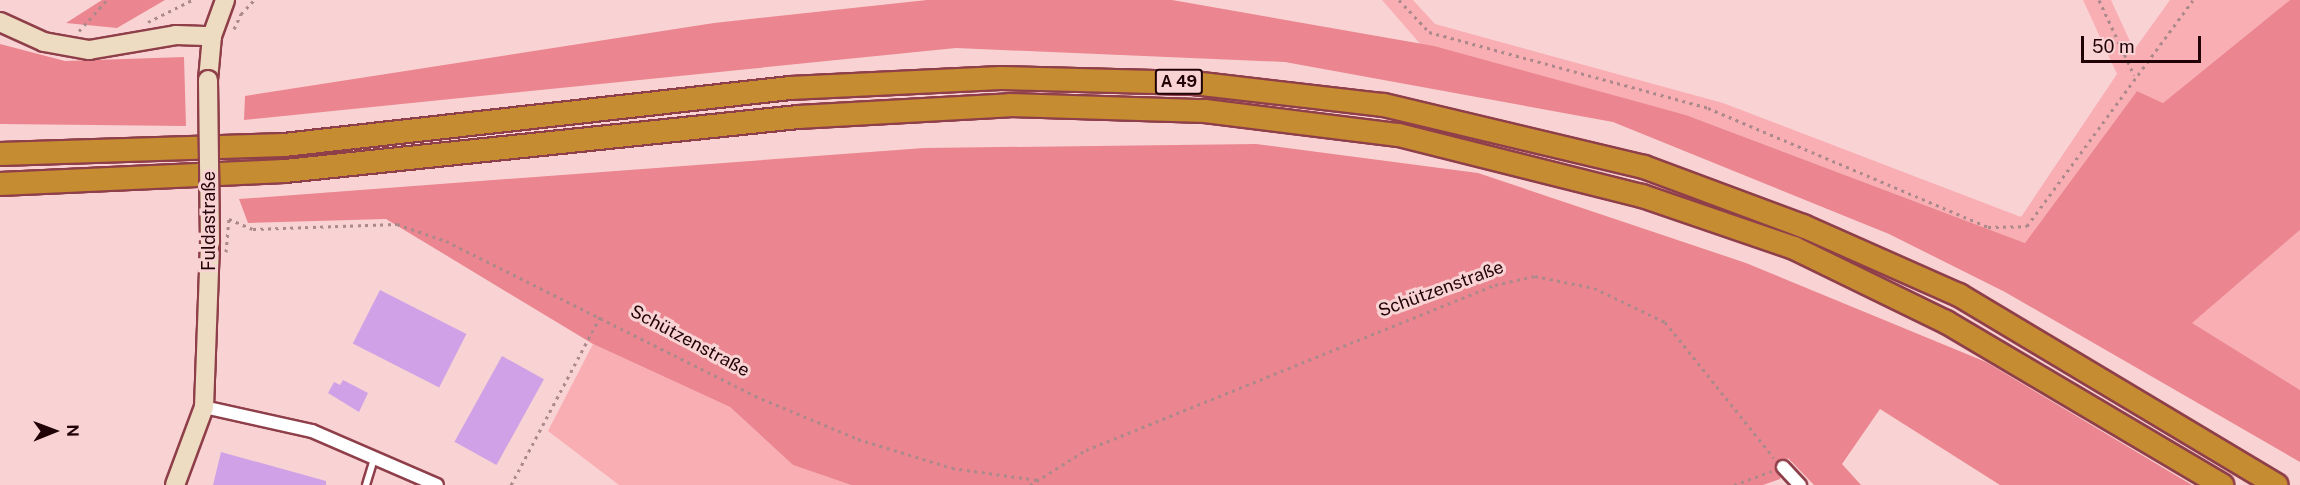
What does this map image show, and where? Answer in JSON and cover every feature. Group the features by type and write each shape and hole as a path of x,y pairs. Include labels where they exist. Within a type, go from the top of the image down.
{"highway":[{"name":"A 49","path":"0,154 284,145 790,88 1001,78 1193,82 1384,105 1644,167 1803,226 1959,295 2276,485"},
{"name":"A 49","path":"0,184 285,171 798,117 1010,105 1205,111 1399,135 1642,196 1794,249 1946,322 2222,485"}],"street":[{"name":"Fuldastraße","path":"175,485 204,407 210,243 208,81 212,36 225,0"},
{"path":"0,22 44,42 77,48 130,46 176,35 212,36"},
{"path":"204,407 312,431 437,485"},
{"path":"1783,467 1800,485"}],"lane":[{"path":"366,485 374,458"}],"path":[{"path":"77,48 82,24 107,0"},
{"path":"1399,0 1429,32 1708,108 1988,226 2027,226 2055,195 2134,75 2193,0"},
{"path":"2099,0 2134,75"},
{"name":"Schützenstraße","path":"229,219 253,230 397,224 447,241 601,315 762,399 858,439 952,468 1039,480"},
{"name":"Schützenstraße","path":"1029,485 1086,450 1495,285 1535,276 1594,288 1665,322 1783,467"},
{"path":"511,485 601,315"},
{"path":"1734,485 1783,467"}],"shaded area":[{"path":"102,0 165,0 117,28 66,23"},
{"path":"927,0 1172,0 1434,46 1686,115 2025,243 2137,91 2163,103 2290,0 2300,0 2300,230 2192,323 2300,390 2300,462 2005,292 1889,234 1613,122 1285,62 956,48 244,120 245,96 714,23"},
{"path":"1382,0 1413,0 1435,24 1723,103 2021,217 2117,74 2083,0 2111,0 2134,50 2170,0 2290,0 2163,103 2137,91 2025,243 1686,115 1422,46"},
{"path":"0,44 65,61 184,57 186,126 0,124"},
{"path":"1256,144 1478,173 1746,263 1986,362 2192,485 2000,485 1880,409 1842,464 1861,485 1814,485 1788,458 1780,479 1763,485 851,485 793,465 730,407 593,344 386,219 248,223 239,199 924,148"},
{"path":"2300,230 2300,390 2191,323"},
{"path":"593,344 730,407 793,465 851,485 619,485 548,431"}],"building":[{"path":"380,290 466,334 439,387 353,343"},
{"path":"502,356 544,379 496,465 454,442"},
{"path":"343,380 368,393 359,412 328,393 334,382 340,385"},
{"path":"221,452 326,481 326,485 213,485"}]}
